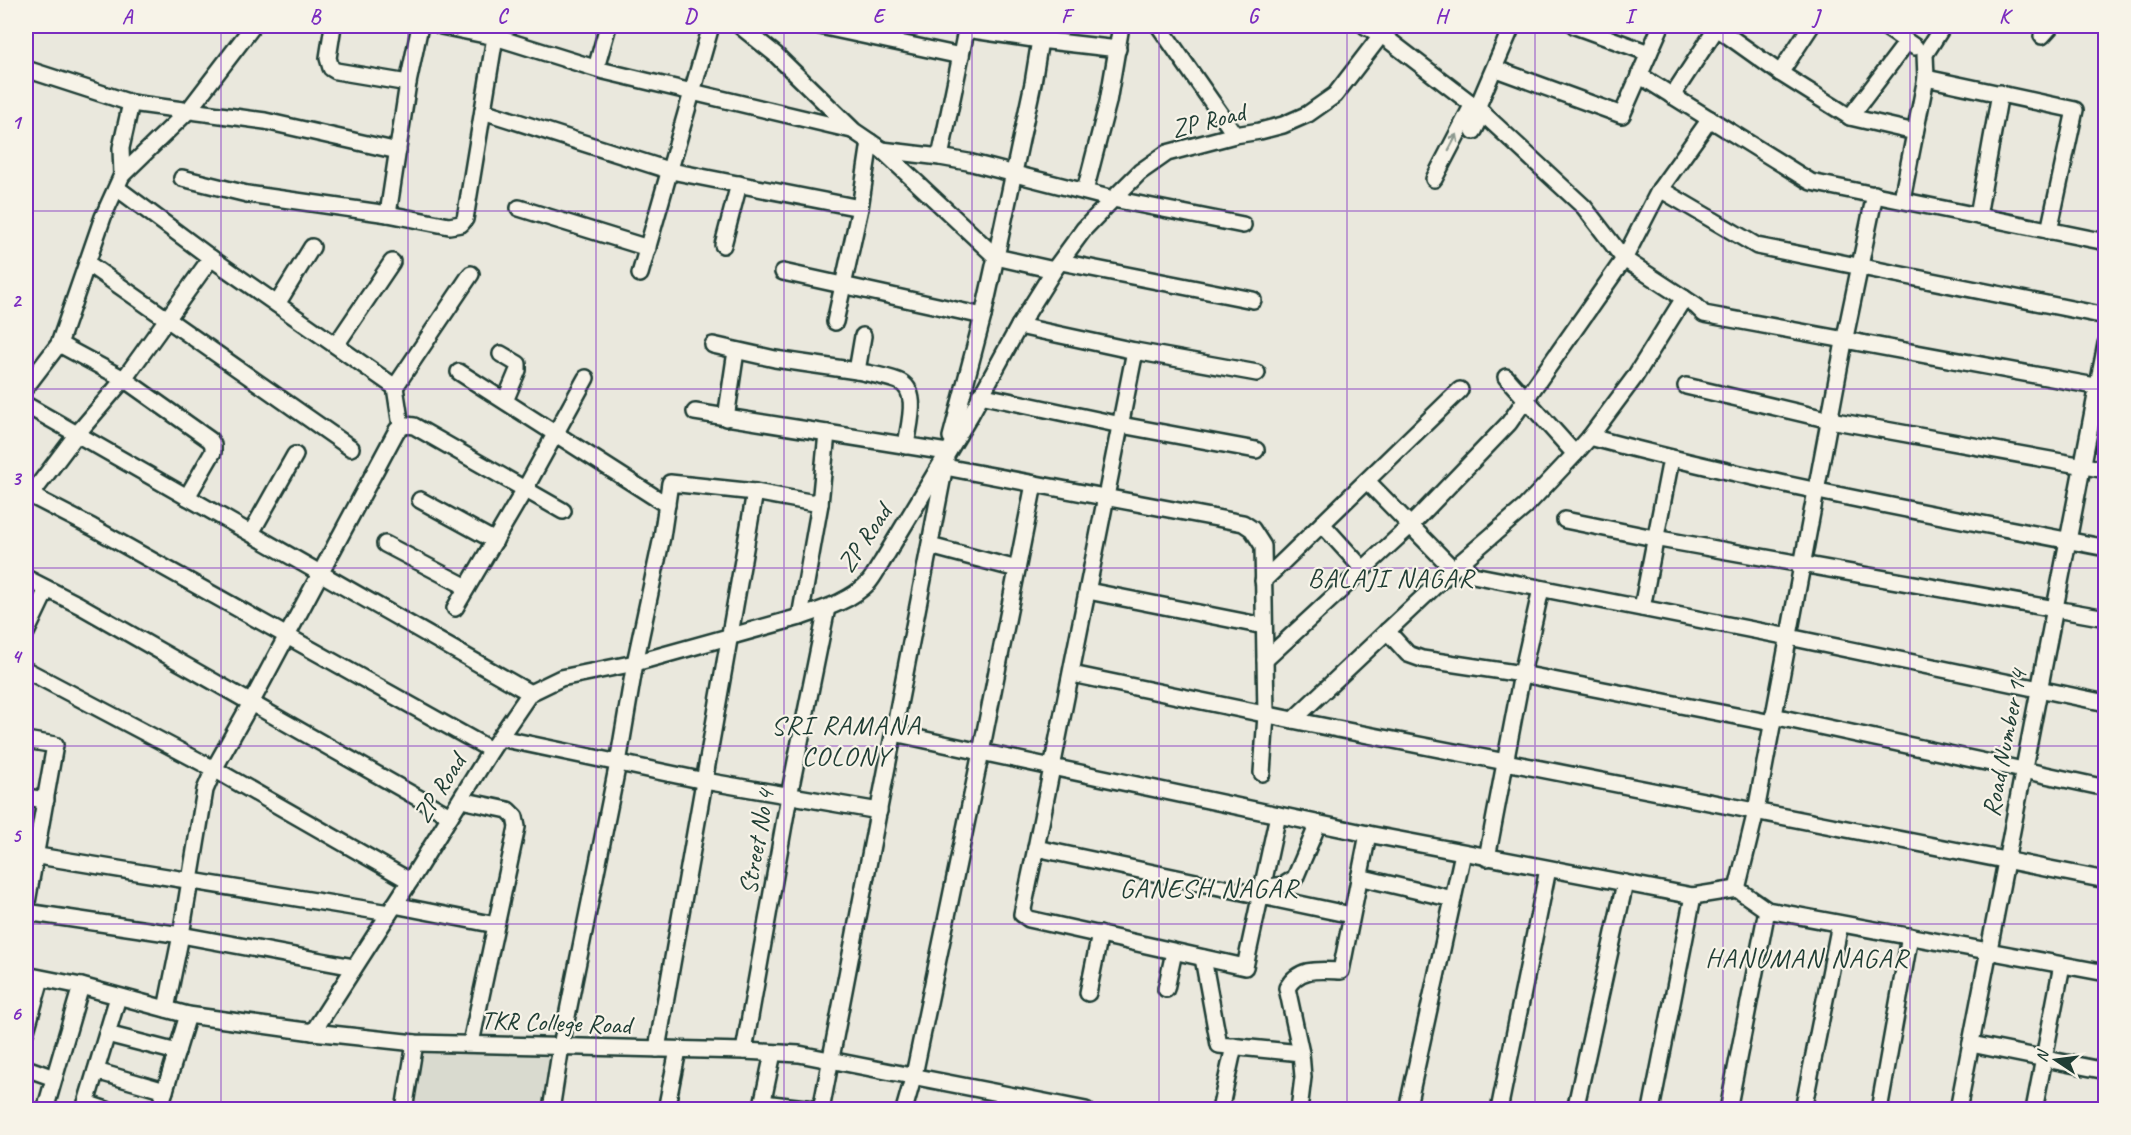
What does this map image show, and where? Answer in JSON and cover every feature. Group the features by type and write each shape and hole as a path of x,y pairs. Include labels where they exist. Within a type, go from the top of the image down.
{"street":[{"path":"119,181 188,111 253,26"},
{"path":"333,26 328,58 331,68 336,71 408,83"},
{"path":"388,214 408,83 420,26"},
{"path":"441,26 477,29 495,37 596,68 854,131"},
{"path":"596,68 608,26"},
{"path":"640,274 711,26"},
{"path":"740,26 775,54 854,131 876,146 996,257 1253,300"},
{"path":"820,26 961,56"},
{"path":"1085,191 1108,102 1121,26"},
{"path":"1159,26 1235,135"},
{"path":"1365,26 1385,30 1478,108 1584,207 1624,259 1696,306 1704,314 1844,342 2101,387"},
{"path":"1434,180 1478,108 1512,26"},
{"path":"1575,26 1649,53"},
{"path":"1496,69 1622,115 1661,26"},
{"path":"1780,73 1811,26"},
{"path":"1884,26 1925,54"},
{"path":"1902,199 1926,78 1925,54 1943,26"},
{"path":"940,157 967,27 1040,40 1118,49"},
{"path":"1672,96 1718,27 1780,73 1850,117 1915,132"},
{"name":"ZP Road","path":"313,1032 530,693 561,678 635,663 800,617 852,596 869,582 946,460 1019,327 1084,229 1140,172 1167,153 1283,125 1308,114 1335,95 1385,30"},
{"path":"182,178 247,194 388,214 449,226 461,224 465,219 495,37"},
{"path":"773,1053 762,1106 822,1109 946,460 983,316 1040,40"},
{"path":"1850,117 1907,42"},
{"path":"26,69 131,103 265,121 398,151"},
{"path":"1640,75 1810,182 2106,242"},
{"path":"1926,78 2075,110 2049,231"},
{"path":"1978,216 2000,93"},
{"path":"26,387 58,344 103,217 119,181 121,148 131,103"},
{"path":"1474,130 1478,108"},
{"path":"483,111 671,171 860,208"},
{"path":"1265,660 1410,526 1509,423 1624,259 1660,189 1710,119"},
{"path":"876,146 940,157 1113,199 1243,225"},
{"path":"835,322 876,146"},
{"path":"119,181 211,258 395,387"},
{"path":"723,245 740,184"},
{"path":"1660,189 1756,246 2106,316"},
{"path":"1737,889 1756,811 1844,342 1875,194"},
{"path":"519,208 648,248"},
{"path":"277,304 312,247"},
{"path":"211,258 124,379 28,494 92,527 287,636 496,744 618,763 705,781 879,811"},
{"path":"336,345 392,262"},
{"path":"87,263 351,448"},
{"path":"783,272 983,316"},
{"path":"401,426 395,387 471,274"},
{"path":"1293,720 1457,566 1525,507 1575,454 1634,378 1684,298"},
{"path":"1019,327 1257,374"},
{"path":"857,371 863,336"},
{"path":"58,344 124,379 210,440 213,452 187,497"},
{"name":"Road Number 14","path":"1959,1110 2082,466 2101,387 2106,344"},
{"path":"713,345 900,381 911,396 906,446"},
{"path":"726,418 736,351"},
{"path":"1136,351 1022,914 1029,919 1245,967 1278,815"},
{"path":"501,354 518,364 518,370 505,401"},
{"path":"459,372 667,505"},
{"path":"1506,377 1575,454"},
{"path":"454,608 525,489 586,378"},
{"path":"1686,386 1830,420 2106,470"},
{"path":"1263,581 1460,390"},
{"path":"980,395 1121,425 1256,450"},
{"path":"26,405 530,693"},
{"path":"695,412 906,446 946,460 1034,484 1242,523 1252,529 1263,546 1266,715 1262,773"},
{"path":"166,1009 191,880 205,790 214,769 397,429 401,426 414,426 563,511"},
{"path":"800,617 820,504 827,433"},
{"path":"1590,437 1671,459 1817,491 2106,548"},
{"path":"251,533 296,454"},
{"path":"1642,608 1671,459"},
{"path":"1367,481 1410,526 1457,566 1473,575 1789,637 2106,703"},
{"path":"551,1110 561,1046 618,763 635,663 662,537 670,483 755,492 820,504"},
{"path":"904,1110 914,1075 1034,484"},
{"path":"657,1049 755,492"},
{"path":"420,500 495,541"},
{"path":"1565,520 1654,538 2106,618"},
{"path":"1322,524 1363,569"},
{"path":"385,544 467,587"},
{"path":"930,546 1017,569"},
{"path":"26,578 79,605 450,816"},
{"path":"26,633 47,589"},
{"path":"1487,858 1522,674 1541,589"},
{"path":"1088,591 1264,626"},
{"name":"Street No 4","path":"744,1050 789,796 827,608"},
{"path":"1387,631 1408,654 1422,659 1522,674 1773,719 2106,788"},
{"path":"26,670 214,769 410,881"},
{"path":"1072,674 1266,715 2106,880"},
{"path":"894,733 1487,858 1693,896 1737,889 1767,910 2106,973"},
{"path":"26,740 55,745 46,800 31,855 26,910 181,935 354,967"},
{"path":"26,797 46,800"},
{"path":"461,800 508,810 515,817 517,827 471,1043"},
{"path":"1260,892 1284,885 1295,878 1318,824"},
{"path":"1299,1110 1303,1077 1301,1053 1287,988 1293,978 1311,970 1341,971 1368,834"},
{"path":"1036,848 1260,892 1351,915"},
{"path":"1407,1110 1463,853"},
{"path":"31,855 496,925"},
{"path":"1499,1110 1548,869"},
{"path":"1359,877 1453,898"},
{"path":"1575,1110 1625,883"},
{"path":"1651,1110 1693,896"},
{"path":"1728,1110 1767,910"},
{"path":"1803,1110 1840,924"},
{"path":"1088,993 1100,934"},
{"path":"1879,1110 1910,936"},
{"path":"1166,989 1174,952"},
{"path":"1203,958 1219,1045 1301,1053"},
{"path":"2034,1110 2062,965"},
{"path":"26,1031 33,977"},
{"name":"TKR College Road","path":"33,977 81,986 188,1015 415,1043 744,1050 800,1054 1086,1110"},
{"path":"45,1110 81,986"},
{"path":"107,1110 85,1106 118,997"},
{"path":"159,1110 188,1015"},
{"path":"107,1034 177,1052"},
{"path":"404,1110 415,1043"},
{"path":"1971,1044 2106,1071"},
{"path":"1220,1110 1234,1046"},
{"path":"666,1110 678,1050"},
{"path":"26,1068 54,1078"},
{"path":"96,1071 165,1091"}],"shaded area":[{"path":"422,1054 551,1054 543,1109 412,1110"}],"district":[{"name":"BALAJI NAGAR","path":"1391,578"},
{"name":"SRI RAMANA COLONY","path":"846,740"},
{"name":"GANESH NAGAR","path":"1209,888"},
{"name":"HANUMAN NAGAR","path":"1807,958"}]}
